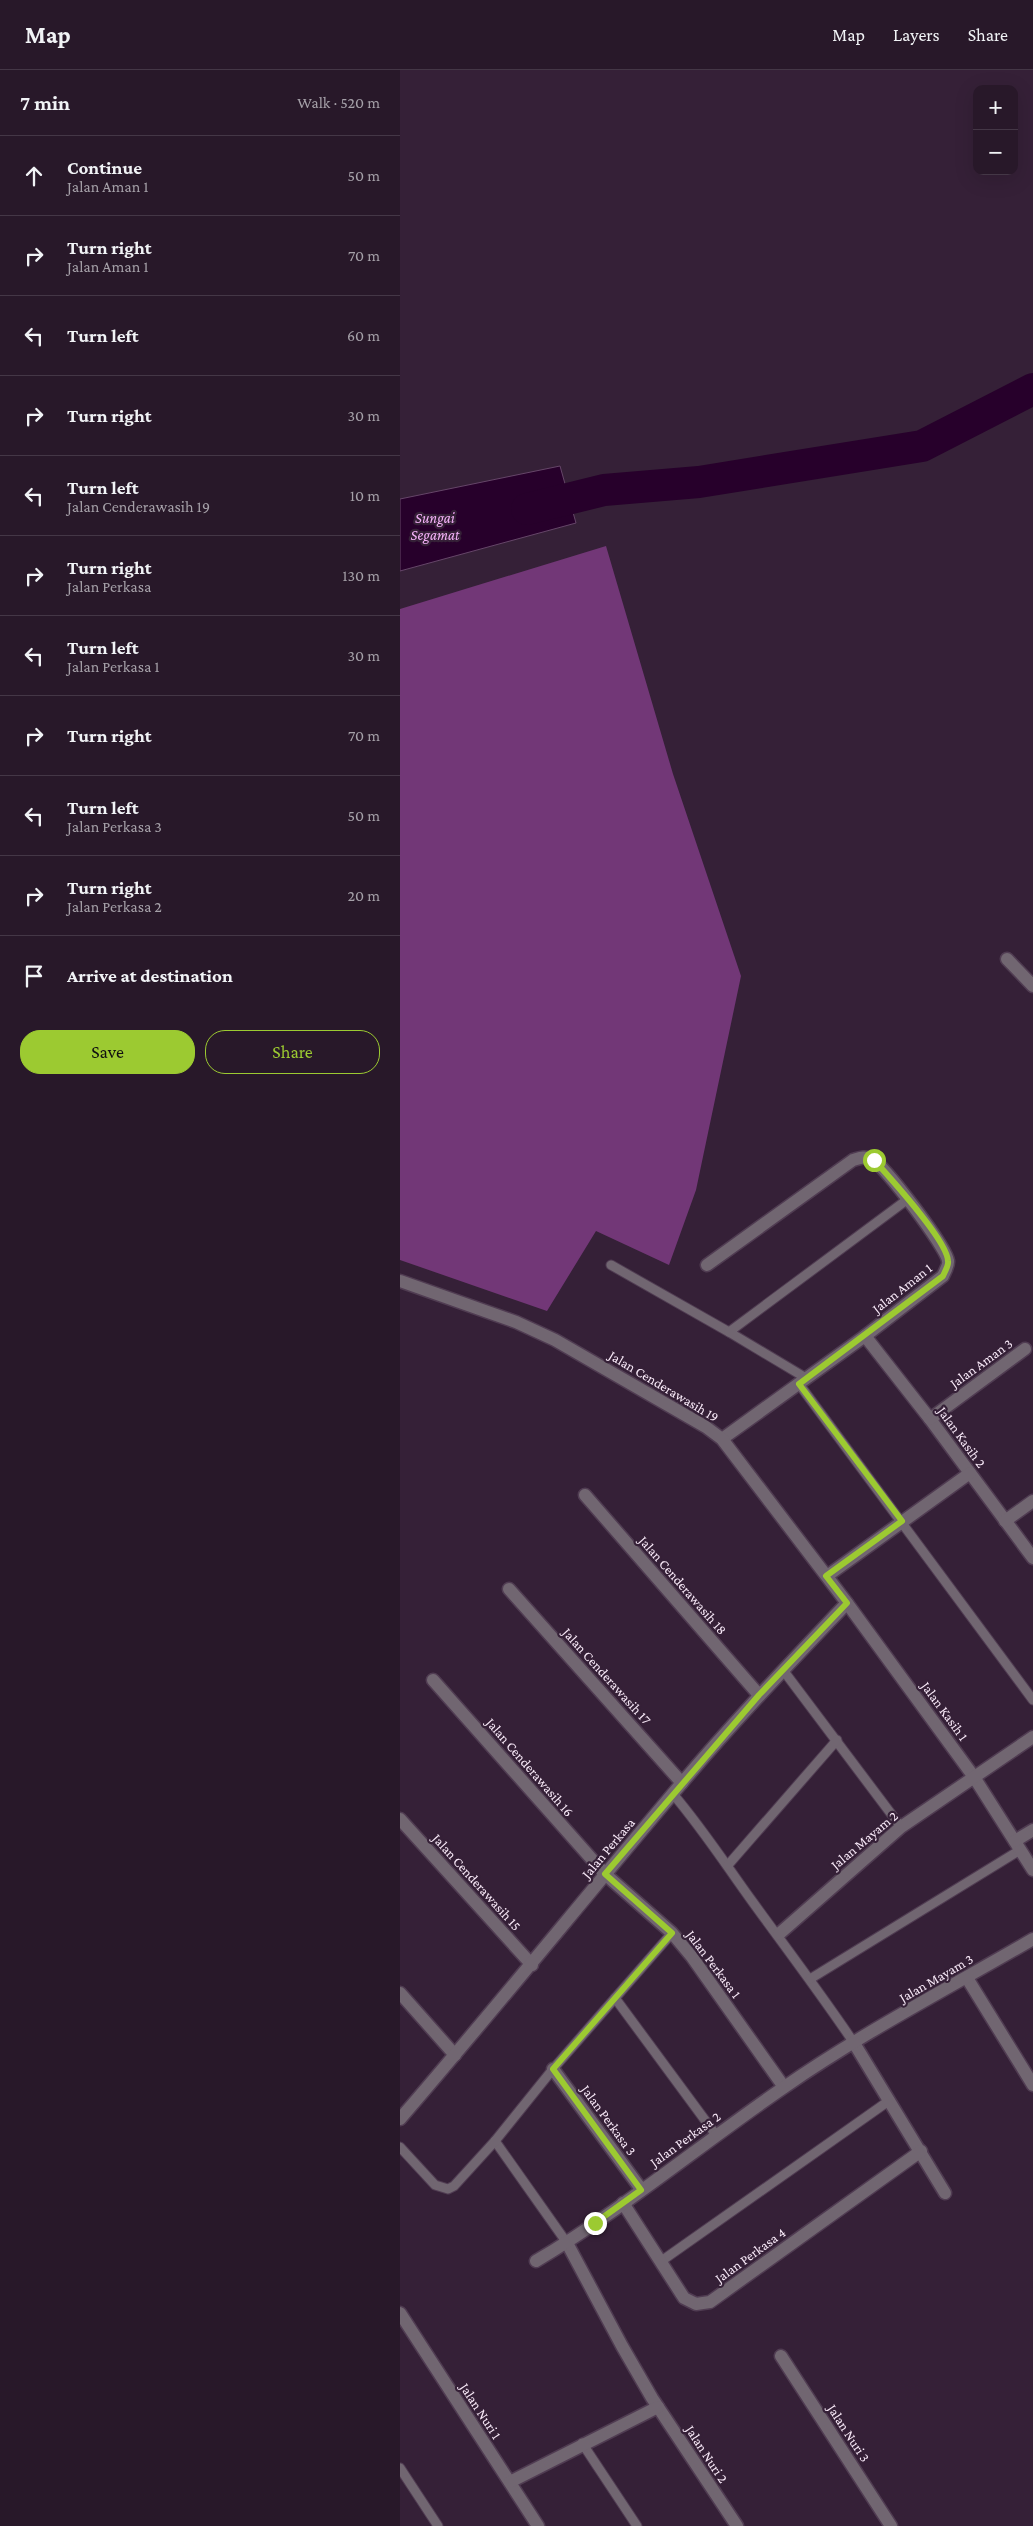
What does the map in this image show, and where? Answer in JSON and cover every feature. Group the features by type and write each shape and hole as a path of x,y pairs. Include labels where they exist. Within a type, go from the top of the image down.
{"street":[{"path":"1007,959 1033,986"},
{"name":"Jalan Aman 1","path":"707,1265 853,1160 864,1156 874,1160 908,1199 945,1249 949,1262 943,1276 865,1336 722,1439"},
{"name":"Jalan Cenderawasih 19","path":"400,1281 516,1322 555,1340 706,1427 722,1439 847,1603"},
{"name":"Jalan Kasih 2","path":"865,1336 930,1419 1033,1558"},
{"name":"Jalan Aman 3","path":"930,1419 1025,1350"},
{"path":"826,1576 970,1473"},
{"name":"Jalan Cenderawasih 18","path":"585,1495 759,1695"},
{"path":"1005,1521 1033,1501"},
{"name":"Jalan Cenderawasih 17","path":"509,1589 682,1783"},
{"name":"Jalan Perkasa","path":"400,2119 532,1965 605,1874 682,1783 759,1695 847,1603"},
{"name":"Jalan Kasih 1","path":"847,1603 974,1777 1033,1870"},
{"name":"Jalan Cenderawasih 16","path":"433,1680 605,1874"},
{"name":"Jalan Mayam 2","path":"779,1934 901,1827 1033,1737"},
{"name":"Jalan Cenderawasih 15","path":"400,1819 532,1965"},
{"path":"1018,1846 1033,1830"},
{"name":"Jalan Perkasa 1","path":"605,1874 672,1933 692,1957 784,2087"},
{"name":"Jalan Mayam 3","path":"854,2042 1033,1939"},
{"path":"967,1978 1033,2085"},
{"path":"400,1993 455,2056"},
{"path":"854,2042 945,2193"},
{"name":"Jalan Perkasa 2","path":"536,2261 567,2243 784,2087 854,2042"},
{"name":"Jalan Perkasa 3","path":"553,2069 641,2190"},
{"name":"Jalan Perkasa 4","path":"623,2203 684,2298 696,2304 710,2302 921,2151"},
{"name":"Jalan Nuri 2","path":"567,2243 622,2346 655,2402 737,2526"},
{"name":"Jalan Nuri 1","path":"400,2312 538,2526"},
{"name":"Jalan Nuri 3","path":"781,2356 891,2526"},
{"path":"510,2482 655,2402"}],"lane":[{"path":"729,1332 908,1199"},
{"path":"611,1265 729,1332 803,1381 902,1521 1033,1700"},
{"path":"783,1670 901,1827"},
{"path":"728,1865 836,1740"},
{"path":"673,1794 779,1934 854,2042"},
{"path":"810,1979 1018,1846"},
{"path":"400,2147 435,2185 448,2190 495,2141 553,2069 672,1933"},
{"path":"616,1998 716,2135"},
{"path":"660,2262 890,2100"},
{"path":"495,2141 567,2243"},
{"path":"582,2443 637,2526"},
{"path":"400,2468 438,2526"}],"shaded area":[{"path":"606,546 673,774 741,976 696,1190 669,1265 596,1231 547,1311 400,1260 400,609"}],"water":[{"name":"Sungai Segamat","path":"560,466 576,523 400,571 400,499"}],"waterway":[{"path":"527,509 604,490 699,482 922,446 1033,389"}],"route":[{"path":"595,2223 641,2190 553,2069 672,1933 605,1874 759,1695 847,1603 826,1576 902,1521 799,1384 943,1276 949,1262 945,1249 908,1199 874,1160"}]}
